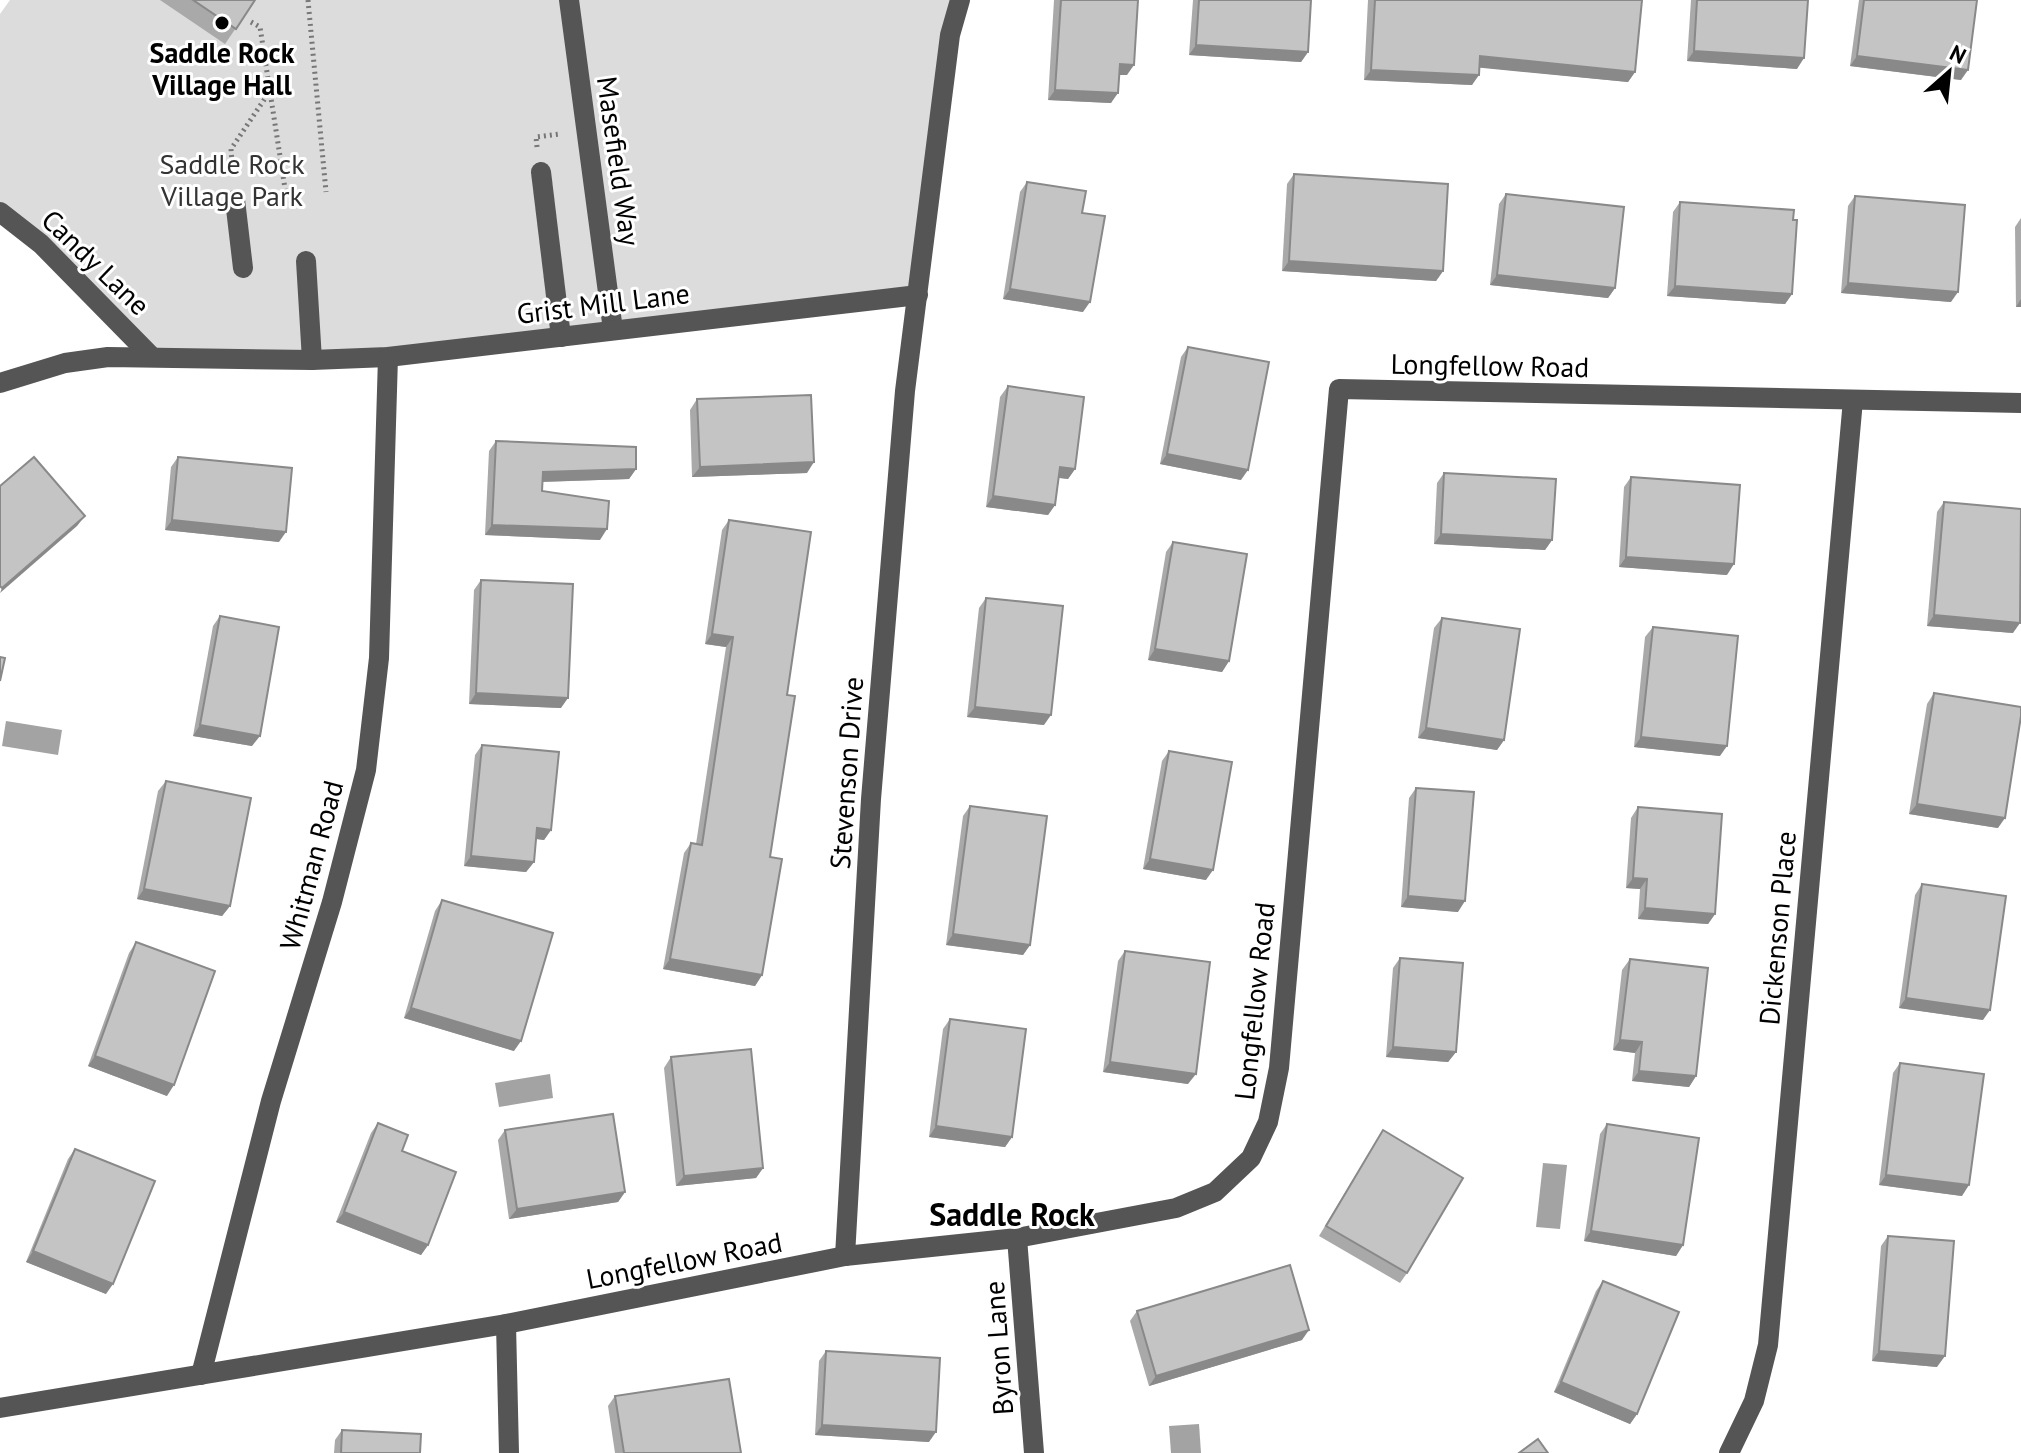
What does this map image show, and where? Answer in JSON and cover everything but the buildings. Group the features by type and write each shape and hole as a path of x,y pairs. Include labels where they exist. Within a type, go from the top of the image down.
{"street":[{"name":"Masefield Way","path":"569,0 613,330"},
{"path":"918,295 950,35 960,0"},
{"path":"541,172 561,337"},
{"path":"235,200 243,268"},
{"name":"Candy Lane","path":"0,212 70,271 151,356"},
{"path":"306,261 312,360"},
{"name":"Grist Mill Lane","path":"0,383 65,363 151,356 312,360 388,357 918,295"},
{"name":"Stevenson Drive","path":"845,1256 871,799 905,391 918,295"},
{"name":"Whitman Road","path":"201,1375 271,1101 332,902 366,770 379,658 388,357"},
{"name":"Longfellow Road","path":"0,1408 506,1324 845,1256 1017,1238 1176,1208 1215,1192 1251,1158 1268,1122 1279,1068 1339,389 2021,403"},
{"name":"Dickenson Place","path":"1729,1453 1754,1401 1768,1345 1853,400"},
{"name":"Byron Lane","path":"1017,1238 1034,1453"},
{"path":"506,1324 509,1453"}],"path":[{"path":"308,0 326,192"},
{"path":"251,22 260,27 286,195"},
{"path":"235,200 231,149 270,91"}],"green space":[{"name":"Saddle Rock Village Park","path":"10,0 960,0 918,295 388,357 151,356 0,212 0,14"}],"shaded area":[{"path":"6,721 62,730 58,755 2,746"},
{"path":"550,1074 553,1098 499,1107 495,1083"},
{"path":"1543,1163 1567,1165 1560,1229 1536,1227"},
{"path":"1199,1424 1201,1453 1171,1453 1169,1426"}],"place":[{"name":"Saddle Rock Village Hall","path":"222,23"}],"district":[{"name":"Saddle Rock","path":"1012,1214"}]}
